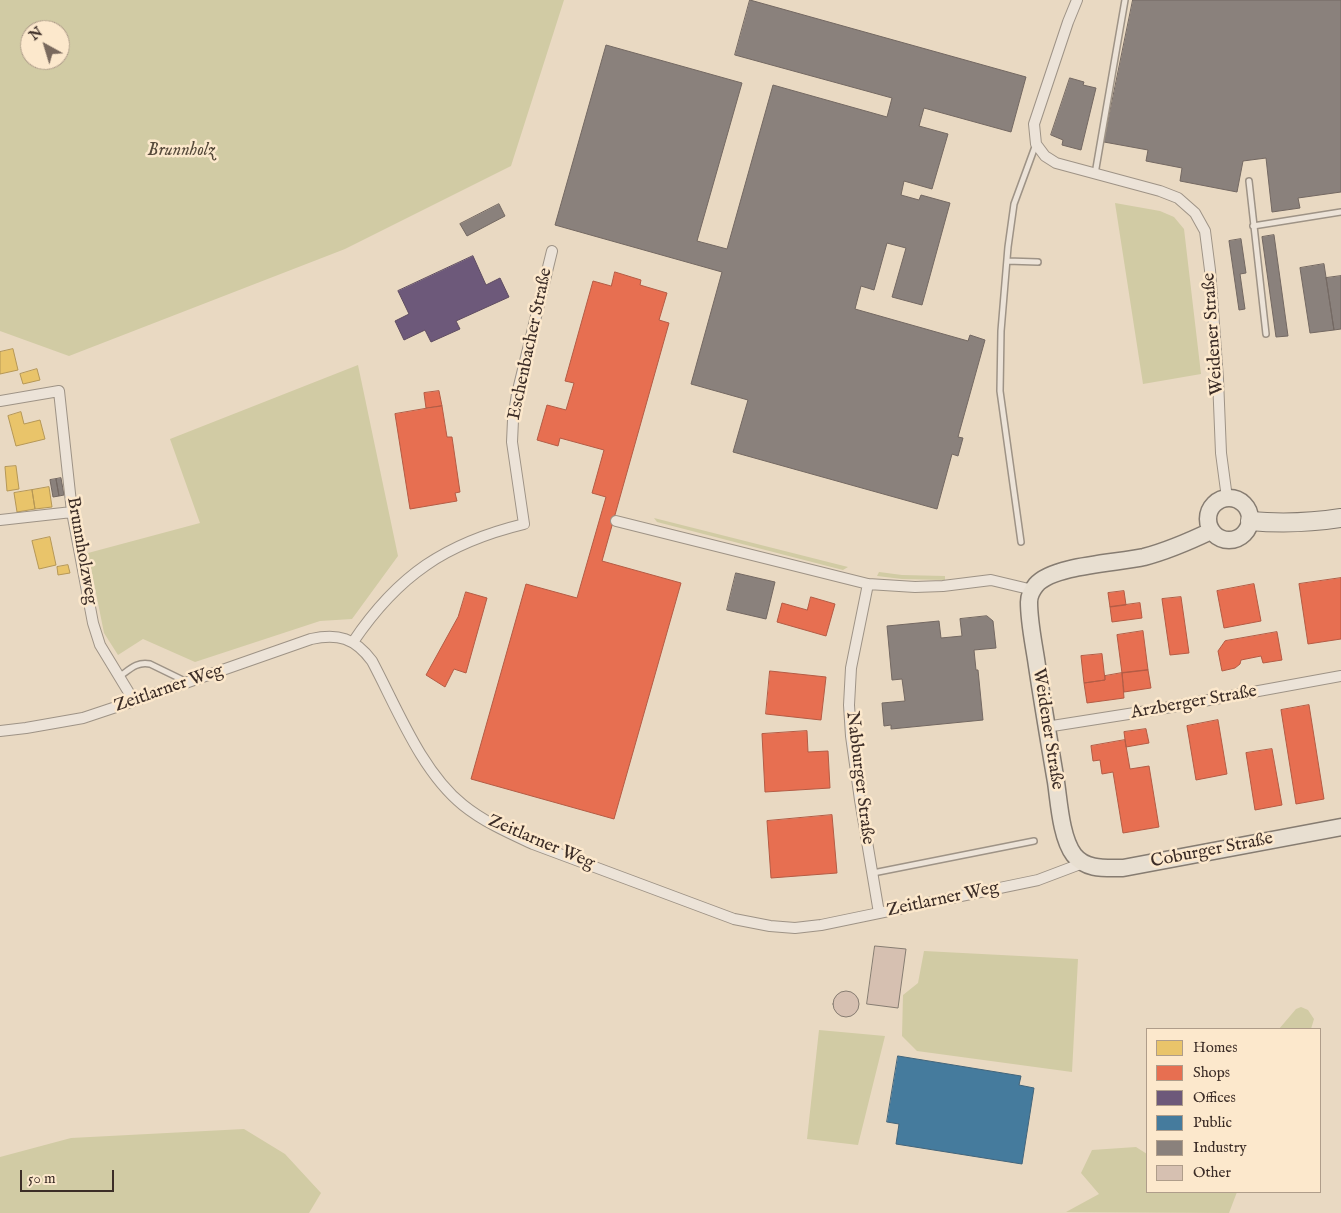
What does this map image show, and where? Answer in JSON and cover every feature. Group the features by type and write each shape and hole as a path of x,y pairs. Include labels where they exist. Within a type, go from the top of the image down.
{"highway":[{"path":"1250,521 1300,524 1341,518"}],"main road":[{"path":"1226,498 1240,501 1245,505 1249,510 1250,521 1244,535 1233,540 1220,539 1211,531 1208,525 1209,513 1215,503 1226,498"},
{"path":"1033,590 1036,584 1043,579 1064,571 1144,556 1185,543 1211,531"},
{"name":"Weidener Straße","path":"1033,590 1029,601 1032,637 1066,837 1073,854 1083,863"},
{"name":"Coburger Straße","path":"1083,863 1098,868 1123,868 1341,828"}],"street":[{"path":"1036,144 1034,124 1077,0"},
{"name":"Weidener Straße","path":"1036,144 1045,156 1056,163 1160,191 1178,198 1194,213 1205,231 1210,270 1221,453 1226,498"},
{"name":"Eschenbacher Straße","path":"353,642 387,597 413,574 441,555 472,540 499,530 524,524 512,442 513,420 516,394 541,309 552,251"},
{"name":"Brunnholzweg","path":"0,401 59,391 72,512 93,623 100,645 134,701"},
{"path":"0,520 72,512"},
{"path":"616,521 868,584 915,587 944,586 991,580 1033,590"},
{"name":"Nabburger Straße","path":"868,584 851,668 849,705 851,736 879,913"},
{"name":"Zeitlarner Weg","path":"0,731 83,718 311,639 339,637 353,642 364,650 372,661 415,744 436,775 463,805 505,832 751,923 795,928 821,925 1038,880 1083,863"},
{"name":"Arzberger Straße","path":"1046,727 1160,709 1341,676"}],"lane":[{"path":"1095,174 1125,0"},
{"path":"1021,542 1000,391 1001,331 1014,204 1036,144"},
{"path":"1249,181 1266,334"},
{"path":"1253,226 1341,212"},
{"path":"1007,262 1038,262"},
{"path":"119,678 143,662 189,682"},
{"path":"872,874 1034,841"}],"green space":[{"name":"Brunnholz","path":"0,0 564,0 511,166 345,249 69,356 0,331"},
{"path":"1115,203 1160,211 1174,217 1184,229 1201,374 1143,384"},
{"path":"358,365 398,556 352,619 320,621 195,662 143,639 118,655 104,633 88,553 200,523 170,439"},
{"path":"654,518 848,567 843,570 657,522"},
{"path":"879,572 902,575 945,576 945,580 902,579 877,576"},
{"path":"924,951 1078,959 1072,1072 917,1051 902,1036 903,995 918,983"},
{"path":"1301,1007 1308,1010 1314,1019 1311,1028 1280,1028 1296,1009"},
{"path":"819,1030 885,1036 858,1145 807,1139"},
{"path":"244,1129 285,1154 321,1193 309,1213 0,1213 0,1157 71,1138"},
{"path":"1136,1147 1146,1153 1146,1193 1237,1193 1229,1213 1066,1212 1099,1194 1081,1173 1092,1150"}],"building: Homes":[{"path":"13,349 18,370 0,374 0,352"},
{"path":"37,369 40,380 23,384 20,374"},
{"path":"21,412 24,424 40,420 45,439 16,446 8,416"},
{"path":"16,466 19,489 7,491 5,467"},
{"path":"49,487 52,507 35,509 32,490"},
{"path":"32,490 35,509 17,512 14,493"},
{"path":"50,537 56,565 39,569 32,541"},
{"path":"68,565 70,573 58,575 57,567"}],"building: Shops":[{"path":"615,272 641,280 640,285 667,293 659,320 669,323 602,561 681,583 614,819 471,779 526,584 577,598 606,497 592,493 604,450 560,438 558,446 537,440 547,405 566,410 574,383 565,381 593,281 611,286"},
{"path":"439,391 442,406 426,408 424,393"},
{"path":"442,406 447,437 452,437 460,492 455,493 457,501 410,509 395,414"},
{"path":"1341,578 1341,639 1308,644 1299,584"},
{"path":"1254,584 1261,621 1224,628 1217,591"},
{"path":"1124,591 1126,605 1110,607 1108,593"},
{"path":"466,592 487,598 466,673 454,669 445,687 426,675 458,617"},
{"path":"811,597 835,604 826,636 777,622 782,603 807,610"},
{"path":"1181,597 1189,653 1170,655 1162,599"},
{"path":"1140,603 1142,618 1112,622 1110,607"},
{"path":"1143,631 1148,670 1122,673 1117,635"},
{"path":"1277,632 1282,660 1263,663 1261,656 1241,660 1240,664 1235,668 1222,671 1218,651 1225,641"},
{"path":"1102,654 1105,680 1084,683 1081,656"},
{"path":"1148,670 1151,688 1124,692 1122,673"},
{"path":"770,671 826,677 821,720 766,714"},
{"path":"1122,673 1124,698 1087,703 1084,683 1105,680 1105,676"},
{"path":"1309,705 1324,799 1296,804 1281,710"},
{"path":"1218,720 1227,774 1196,780 1187,726"},
{"path":"1146,729 1149,743 1126,747 1124,732"},
{"path":"807,731 808,752 828,751 830,788 765,792 762,734"},
{"path":"1125,740 1130,769 1149,766 1159,827 1123,833 1113,772 1102,774 1100,760 1093,761 1091,746"},
{"path":"1272,749 1282,805 1255,810 1246,753"},
{"path":"832,815 837,873 771,878 767,821"}],"building: Offices":[{"path":"473,256 486,285 500,278 509,297 456,321 460,329 431,342 425,330 404,340 395,321 409,314 398,291"}],"building: Public":[{"path":"898,1056 1021,1076 1019,1085 1034,1088 1022,1164 896,1144 899,1124 887,1122"}],"building: Industry":[{"path":"750,0 1026,77 1011,132 924,108 919,126 948,134 932,189 904,181 901,195 919,200 921,195 950,203 922,305 892,297 906,248 887,243 874,290 861,286 855,309 968,341 970,335 985,340 958,437 963,438 958,456 952,454 937,509 733,452 748,400 691,384 722,272 555,225 606,45 742,83 697,241 727,249 773,85 887,117 892,98 735,55"},
{"path":"1133,0 1341,0 1341,192 1298,198 1300,208 1272,212 1266,158 1243,161 1237,192 1180,181 1182,168 1146,161 1148,150 1104,142"},
{"path":"1070,78 1084,82 1083,85 1096,88 1081,150 1062,145 1063,140 1051,135"},
{"path":"499,204 505,216 467,236 460,224"},
{"path":"1274,235 1288,336 1276,337 1262,237"},
{"path":"1241,239 1246,273 1240,274 1245,309 1239,310 1229,241"},
{"path":"1324,264 1334,330 1310,333 1300,268"},
{"path":"1341,276 1341,329 1334,330 1326,278"},
{"path":"61,478 64,495 59,496 56,479"},
{"path":"56,479 59,496 53,497 50,480"},
{"path":"736,573 775,582 766,619 727,610"},
{"path":"987,616 993,621 996,648 974,650 983,720 891,729 891,725 884,726 882,703 905,701 902,679 892,680 887,626 939,621 941,638 962,636 960,619"}],"building: Other":[{"path":"875,946 906,949 898,1008 867,1004"},
{"path":"846,991 855,995 859,1004 855,1013 846,1017 837,1013 833,1004 837,995"}]}
